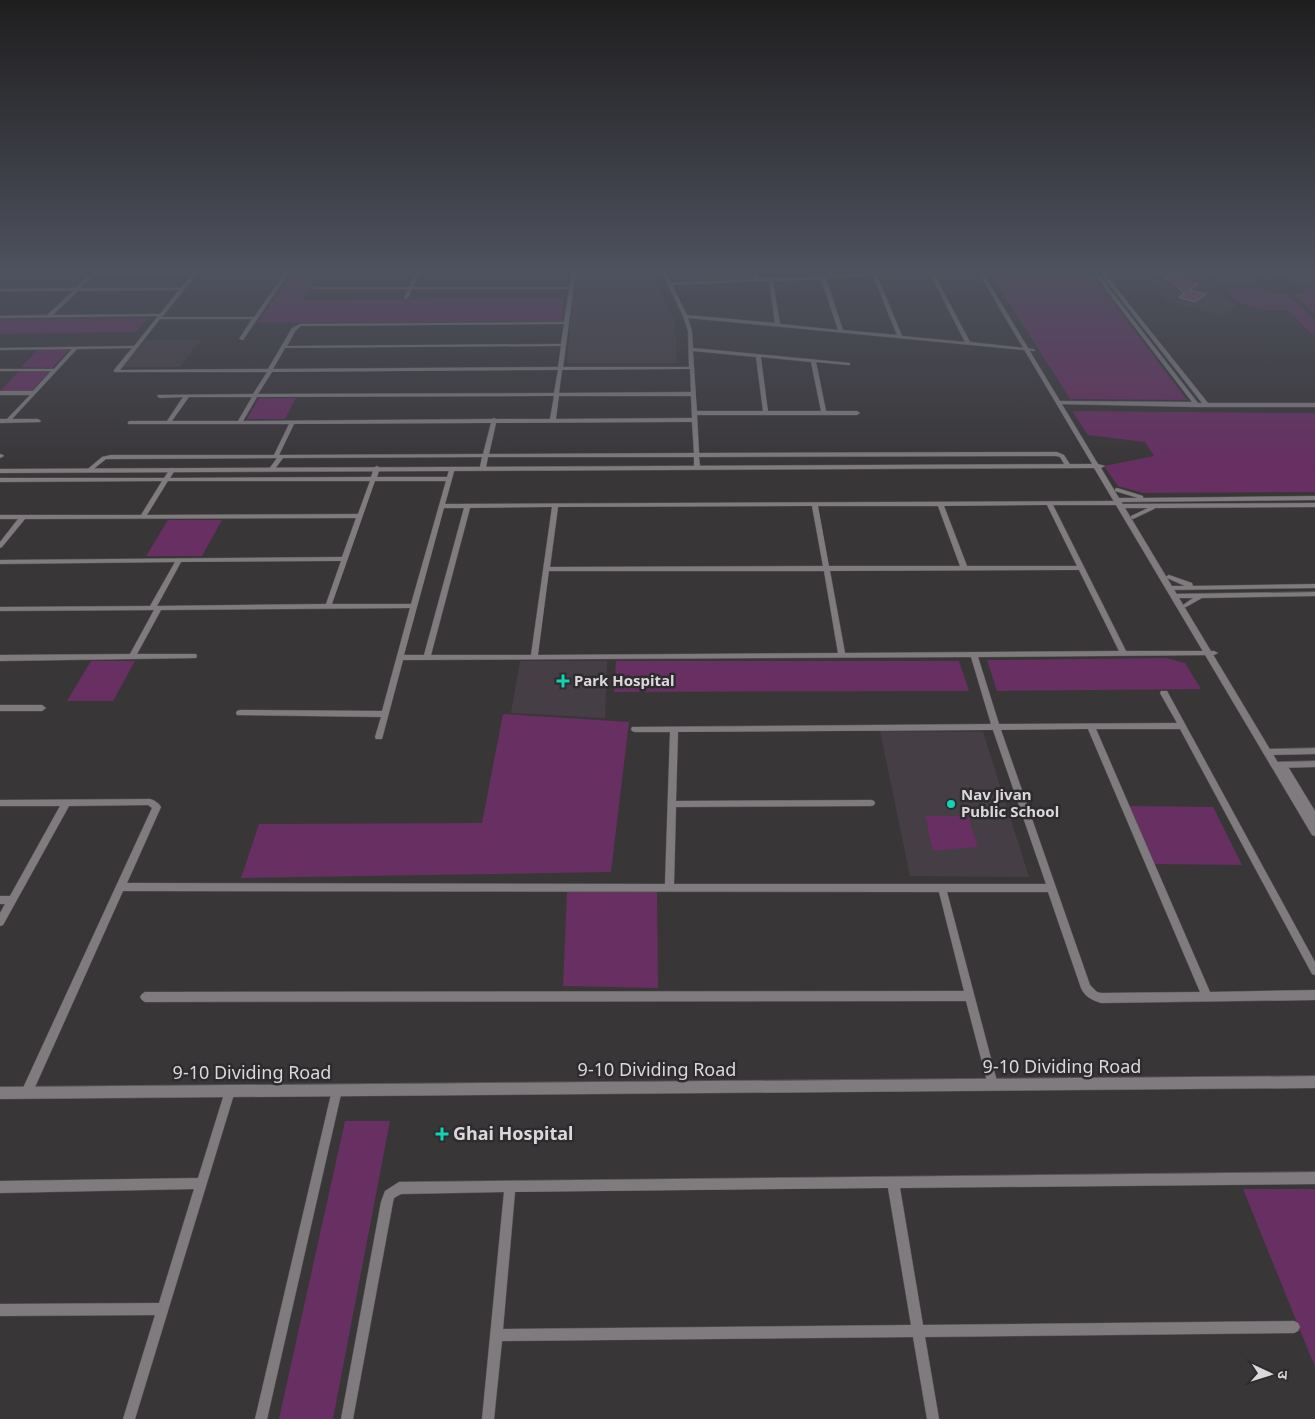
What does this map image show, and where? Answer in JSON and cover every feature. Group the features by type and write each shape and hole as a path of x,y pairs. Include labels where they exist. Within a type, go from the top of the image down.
{"street":[{"path":"144,336 116,371 692,368"},
{"path":"239,423 290,336"},
{"path":"553,420 564,336"},
{"path":"690,336 697,467"},
{"path":"902,336 1030,349"},
{"path":"964,336 968,343"},
{"path":"1022,336 1270,752 1315,820"},
{"path":"1144,336 1198,406"},
{"path":"1152,336 1207,406"},
{"path":"284,347 563,345"},
{"path":"0,349 135,347"},
{"path":"8,421 76,348"},
{"path":"691,348 848,364"},
{"path":"758,355 766,413"},
{"path":"813,361 824,413"},
{"path":"0,370 56,370"},
{"path":"0,393 34,393"},
{"path":"160,396 693,394"},
{"path":"168,423 187,396"},
{"path":"1064,406 1315,405"},
{"path":"1207,406 1315,409"},
{"path":"695,413 857,413"},
{"path":"483,468 494,420"},
{"path":"130,424 695,420"},
{"path":"0,421 38,421"},
{"path":"272,469 292,423"},
{"path":"91,469 104,458 111,457 696,454 1057,454 1062,456 1068,466"},
{"path":"0,470 1100,466"},
{"path":"1100,466 1117,490 1121,503 1132,517 1169,577 1175,592 1186,606 1211,653"},
{"path":"328,607 377,468"},
{"path":"379,737 452,468"},
{"path":"143,517 172,470"},
{"path":"0,480 449,479"},
{"path":"1117,490 1163,503 1315,498"},
{"path":"1049,503 1123,653"},
{"path":"442,506 1049,503 1315,505"},
{"path":"1132,517 1163,503"},
{"path":"814,504 842,655"},
{"path":"940,504 964,568"},
{"path":"534,658 555,505"},
{"path":"427,658 467,506"},
{"path":"0,517 361,516"},
{"path":"0,546 23,517"},
{"path":"0,562 345,560"},
{"path":"132,657 179,561"},
{"path":"546,569 1081,568"},
{"path":"1169,577 1198,588"},
{"path":"1175,592 1198,588 1315,586"},
{"path":"1175,592 1201,596 1315,594"},
{"path":"1186,606 1201,596"},
{"path":"0,609 415,606"},
{"path":"400,658 1211,653"},
{"path":"974,654 996,727 1086,988 1090,993 1101,998 1315,995"},
{"path":"0,658 193,656"},
{"path":"1164,694 1315,971"},
{"path":"0,708 42,708"},
{"path":"240,714 385,714"},
{"path":"634,729 1181,726"},
{"path":"1091,727 1207,997"},
{"path":"669,887 674,729"},
{"path":"1270,752 1315,751"},
{"path":"1278,765 1315,764"},
{"path":"1278,765 1315,832"},
{"path":"0,922 66,802"},
{"path":"0,803 156,803 157,812 120,886 27,1092"},
{"path":"672,804 871,804"},
{"path":"120,886 1052,888"},
{"path":"942,888 993,1084"},
{"path":"0,900 12,900"},
{"path":"145,997 970,996"},
{"name":"9-10 Dividing Road","path":"0,1092 1315,1082"},
{"path":"261,1419 337,1090"},
{"path":"129,1419 230,1091"},
{"path":"347,1419 389,1195 399,1188 1315,1178"},
{"path":"893,1182 933,1419"},
{"path":"0,1187 201,1183"},
{"path":"488,1419 510,1187"},
{"path":"0,1310 162,1309"},
{"path":"496,1335 1294,1326"}],"shaded area":[{"path":"570,336 676,336 677,363 567,363"},
{"path":"1030,336 1138,336 1187,400 1070,399"},
{"path":"144,340 201,340 180,367 121,367"},
{"path":"39,349 70,349 52,368 21,367"},
{"path":"19,371 50,371 32,391 0,391"},
{"path":"259,398 296,398 285,419 247,419"},
{"path":"1072,411 1315,413 1315,492 1143,493 1118,486 1104,466 1154,456 1145,442 1088,435"},
{"path":"168,520 222,520 202,556 146,556"},
{"path":"1166,658 1185,663 1201,689 997,691 987,660"},
{"path":"91,661 135,661 113,701 67,701"},
{"path":"520,661 607,661 605,718 511,713"},
{"path":"616,661 959,661 969,691 614,692"},
{"path":"503,714 629,722 611,872 241,878 259,824 482,823"},
{"name":"Nav Jivan Public School","path":"880,731 983,732 1029,877 910,876"},
{"path":"1129,806 1213,807 1242,865 1154,864"},
{"path":"925,816 968,816 978,847 933,851"},
{"path":"567,892 657,892 658,988 563,986"},
{"path":"345,1121 390,1121 333,1419 279,1419"},
{"path":"1243,1189 1315,1189 1315,1367"}],"place":[{"name":"Park Hospital","path":"563,681"},
{"name":"Nav Jivan Public School","path":"951,804"},
{"name":"Ghai Hospital","path":"442,1134"}]}
